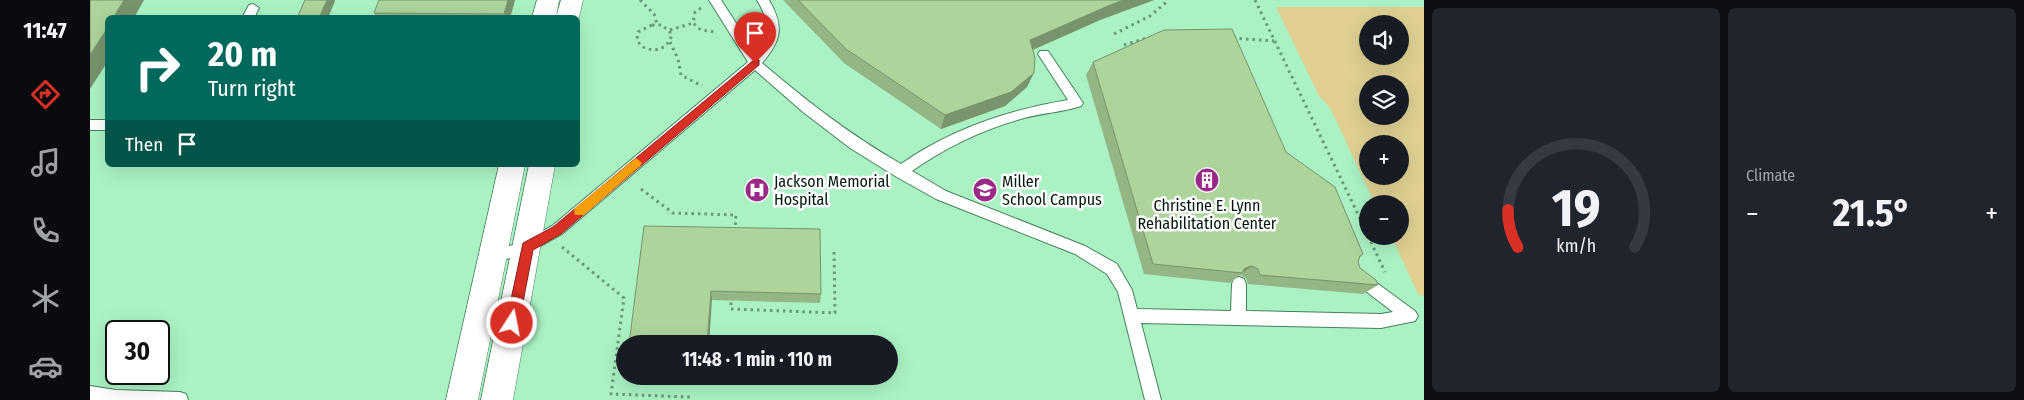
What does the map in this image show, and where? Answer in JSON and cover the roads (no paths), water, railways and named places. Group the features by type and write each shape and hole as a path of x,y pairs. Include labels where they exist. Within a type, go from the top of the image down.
{"street":[{"path":"545,15 548,0"},
{"path":"569,15 572,0"},
{"path":"462,400 512,167"},
{"path":"498,400 542,167"}],"lane":[{"path":"491,258 527,247 557,230 755,63 769,47 774,32 773,14 763,0"},
{"path":"710,3 755,63 854,144 941,195 1036,232 1098,260 1112,269 1125,290 1154,400"},
{"path":"900,172 925,154 983,128 1017,115 1077,103 1044,54"},
{"path":"90,125 105,125"},
{"path":"1132,316 1381,321 1410,316 1352,272"},
{"path":"1238,318 1239,284"},
{"path":"90,394 116,398 180,400"}],"place":[{"name":"Christine E. Lynn Rehabilitation Center","path":"1207,180"},
{"name":"Jackson Memorial Hospital","path":"757,190"},
{"name":"Miller School Campus","path":"985,190"}]}
